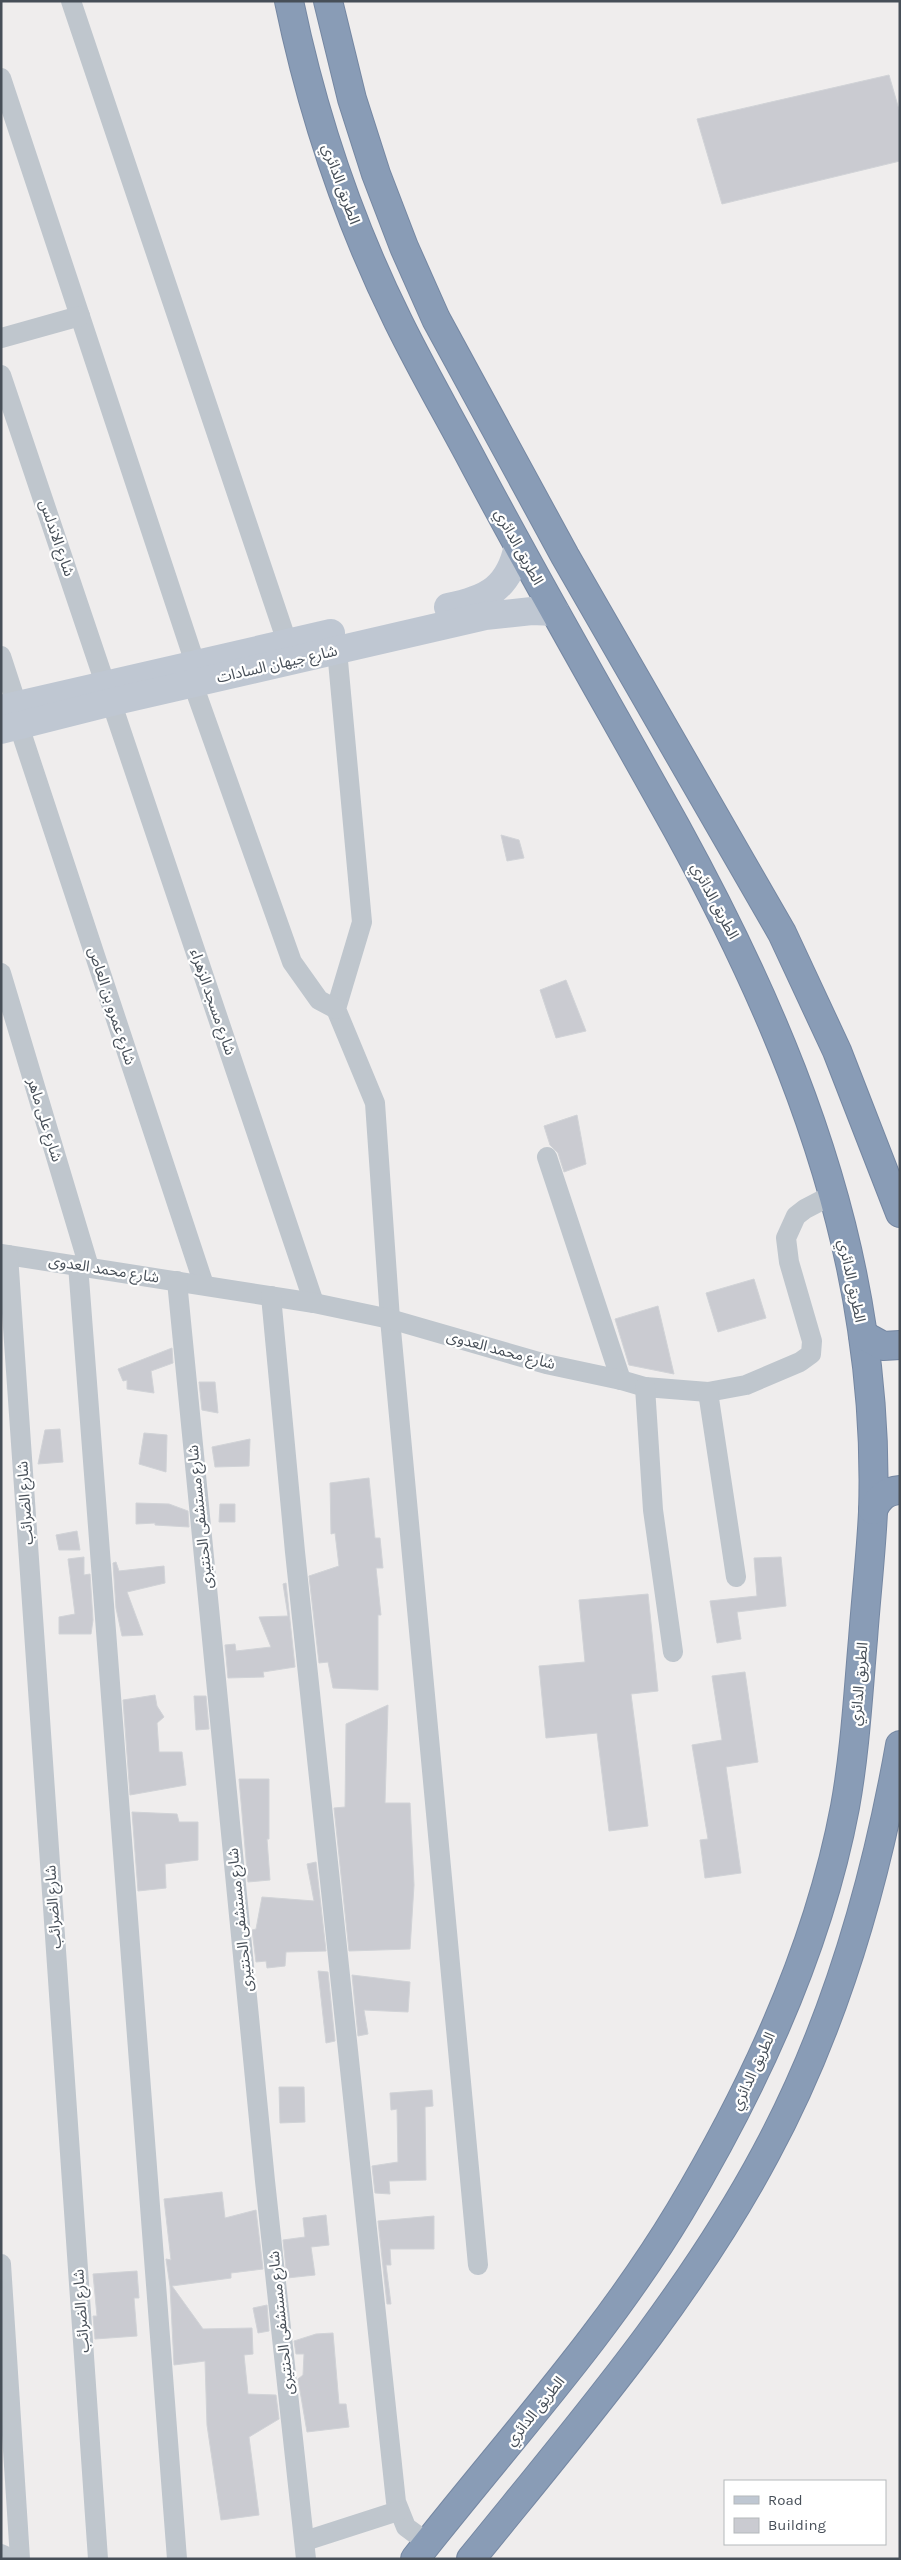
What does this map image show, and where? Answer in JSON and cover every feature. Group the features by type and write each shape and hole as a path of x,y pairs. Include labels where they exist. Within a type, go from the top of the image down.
{"highway":[{"name":"الطريق الدائري","path":"289,1 311,94 329,153 374,268 400,325 518,546 679,833 751,972 795,1080 832,1195 863,1335 870,1422 873,1510 853,1755 846,1804 822,1903 787,1997 728,2124 655,2252 601,2328 422,2551"},
{"path":"328,1 352,99 376,174 404,247 436,319 583,589 782,933 841,1059 900,1213"},
{"path":"863,1335 883,1346 900,1345"},
{"path":"873,1510 877,1501 884,1494 900,1490"},
{"path":"471,2559 650,2333 712,2244 766,2154 810,2061 863,1911 878,1856 900,1745"}],"main road":[{"name":"شارع جيهان السادات","path":"194,673 287,642 480,599 494,590 506,578 514,562 518,546"},
{"name":"شارع جيهان السادات","path":"10,718 194,673 337,650 485,616 555,612"}],"street":[{"path":"71,1 287,642"},
{"path":"1,78 80,316 194,673 292,962 319,1000 336,1009"},
{"path":"1,338 80,316"},
{"name":"شارع الاندلس","path":"1,375 110,693"},
{"path":"337,650 362,922 336,1009 375,1103 390,1319 478,2265"},
{"name":"شارع عمرو بن العاص","path":"1,656 10,718 204,1285"},
{"name":"شارع مسجد الزهراء","path":"110,693 314,1303"},
{"name":"شارع على ماهر","path":"1,974 84,1266 177,2559"},
{"path":"547,1157 621,1380"},
{"name":"شارع محمد العدوى","path":"4,1254 314,1303 390,1319 546,1364 645,1387 708,1392 746,1385 800,1362 811,1354 812,1342 789,1262 786,1238 796,1216 805,1209 832,1195"},
{"name":"شارع الضرائب","path":"4,1254 98,2559"},
{"name":"شارع مستشفى الحنتيرى","path":"177,1281 265,2181 306,2550"},
{"path":"271,1296 296,1562 398,2511 422,2551"},
{"path":"645,1387 653,1510 673,1652"},
{"path":"708,1392 736,1577"},
{"path":"1,2264 20,2559"},
{"path":"306,2550 398,2511"},
{"path":"1,2554 12,2559"}],"building":[{"path":"889,75 900,113 900,161 722,204 697,119"},
{"path":"501,835 519,840 524,858 507,861"},
{"path":"566,980 586,1031 556,1038 540,990"},
{"path":"577,1115 586,1164 564,1172 558,1153 550,1145 544,1126"},
{"path":"754,1279 766,1318 718,1332 706,1293"},
{"path":"658,1306 674,1374 629,1365 615,1319"},
{"path":"172,1348 173,1363 151,1371 154,1393 127,1389 127,1380 123,1381 118,1369"},
{"path":"199,1382 215,1382 218,1413 202,1410"},
{"path":"60,1429 63,1462 38,1464 45,1430"},
{"path":"144,1433 167,1435 166,1472 139,1464"},
{"path":"250,1439 249,1466 215,1467 212,1447"},
{"path":"369,1478 375,1538 380,1538 383,1568 376,1568 381,1615 378,1615 378,1690 333,1688 328,1662 319,1663 309,1576 339,1566 335,1533 331,1534 330,1483"},
{"path":"136,1503 169,1504 188,1511 189,1527 155,1525 155,1523 136,1524"},
{"path":"220,1504 235,1504 235,1522 219,1522"},
{"path":"77,1531 80,1550 59,1550 56,1535"},
{"path":"84,1557 84,1575 90,1574 93,1620 91,1634 59,1634 59,1617 75,1614 68,1559"},
{"path":"781,1557 786,1606 737,1612 741,1639 717,1643 710,1601 757,1596 754,1558"},
{"path":"116,1562 119,1571 164,1566 165,1583 127,1592 143,1635 122,1636 116,1608 113,1563"},
{"path":"286,1583 295,1667 263,1672 264,1677 228,1678 225,1645 235,1644 236,1651 271,1647 259,1617 288,1616 283,1584"},
{"path":"648,1594 658,1691 631,1694 648,1826 609,1831 597,1733 546,1738 539,1666 585,1662 579,1600"},
{"path":"745,1672 758,1762 726,1767 741,1873 705,1878 700,1840 708,1839 692,1745 722,1740 712,1676"},
{"path":"155,1695 157,1706 164,1717 157,1723 159,1752 182,1752 186,1785 130,1795 123,1700"},
{"path":"194,1696 206,1696 209,1729 196,1730"},
{"path":"388,1705 385,1803 410,1803 414,1885 410,1949 349,1951 334,1808 345,1807 346,1724"},
{"path":"239,1779 269,1779 269,1839 267,1839 270,1880 248,1882"},
{"path":"132,1812 177,1814 179,1822 198,1822 198,1860 165,1864 166,1888 138,1891"},
{"path":"316,1862 326,1951 286,1952 285,1966 267,1968 266,1961 256,1962 252,1930 256,1929 262,1897 314,1901 307,1864"},
{"path":"318,1971 328,1972 335,2041 326,2043"},
{"path":"352,1975 410,1982 408,2012 364,2010 368,2034 358,2036"},
{"path":"279,2087 304,2087 305,2122 280,2123"},
{"path":"432,2090 433,2106 425,2107 426,2180 389,2181 390,2194 375,2193 372,2166 398,2162 397,2109 391,2110 390,2093"},
{"path":"222,2192 225,2218 256,2210 263,2269 231,2273 231,2278 172,2286 203,2329 252,2328 253,2354 244,2355 248,2394 276,2395 279,2419 249,2437 259,2515 221,2520 207,2425 205,2361 174,2365 170,2286 166,2259 171,2260 164,2199"},
{"path":"326,2215 329,2245 311,2247 315,2275 287,2278 283,2240 305,2237 303,2218"},
{"path":"434,2216 434,2249 390,2249 391,2265 386,2265 391,2304 387,2304 378,2221"},
{"path":"137,2271 139,2298 134,2298 137,2336 95,2339 93,2316 97,2316 93,2274"},
{"path":"267,2305 269,2331 258,2333 253,2308"},
{"path":"333,2333 339,2404 346,2404 349,2427 307,2432 298,2379 303,2375 304,2354 296,2354 294,2341 316,2334"}]}
